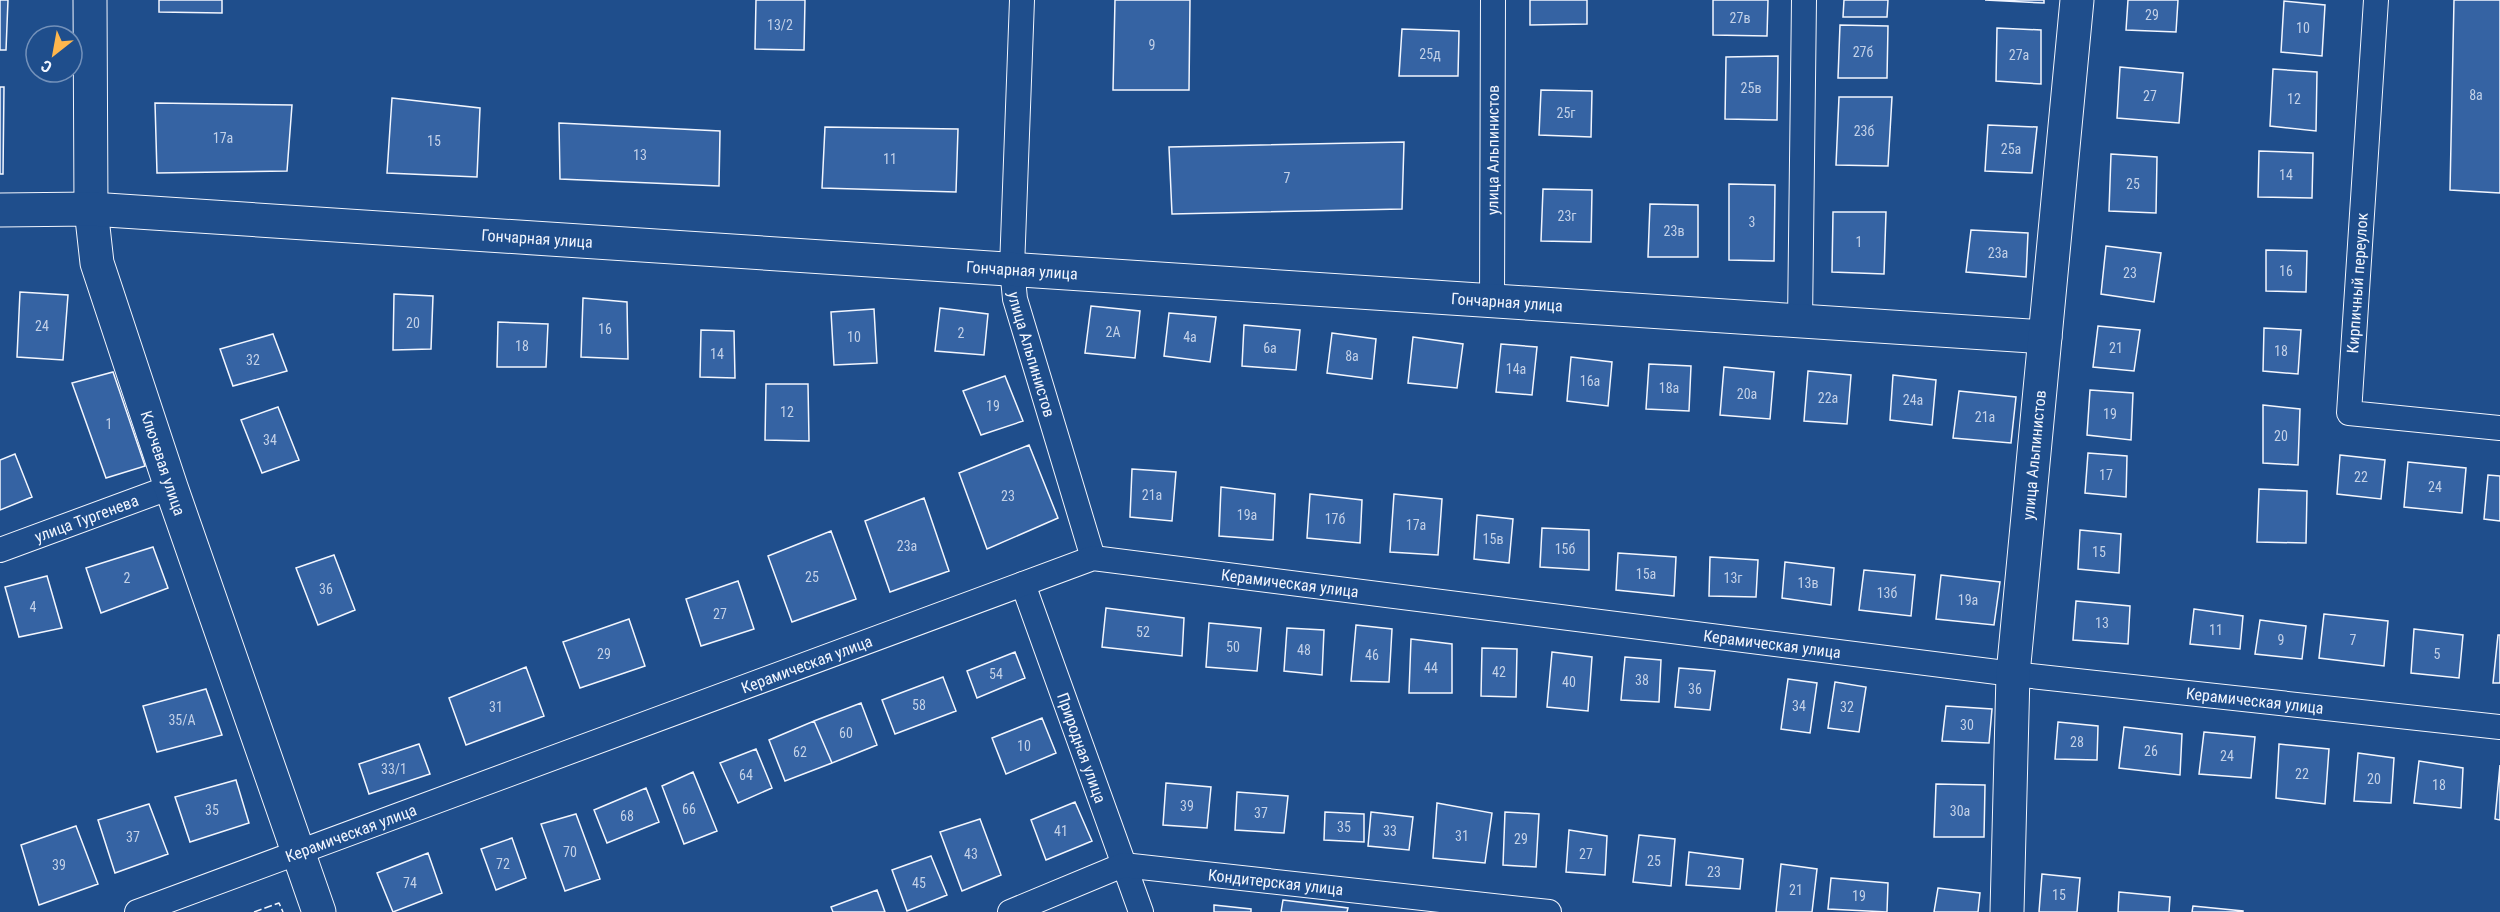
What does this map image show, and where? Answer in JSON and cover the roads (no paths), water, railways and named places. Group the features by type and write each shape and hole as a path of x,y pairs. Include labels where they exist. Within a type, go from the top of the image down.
{"street":[{"name":"Ключевая улица","path":"90,0 91,209 97,263 171,487 319,912"},
{"name":"улица Альпинистов","path":"1022,0 1012,268 1015,299 1093,558"},
{"name":"улица Альпинистов","path":"1492,302 1493,0"},
{"path":"1800,322 1804,0"},
{"name":"улица Альпинистов","path":"2007,912 2013,674 2077,0"},
{"name":"Кирпичный переулок","path":"2376,0 2349,413 2500,428"},
{"name":"Гончарная улица","path":"0,210 91,209 2045,337"},
{"name":"улица Тургенева","path":"0,550 171,487"},
{"name":"Керамическая улица","path":"137,912 1093,558 2013,674 2500,727"},
{"name":"Природная улица","path":"1023,584 1141,912"},
{"name":"Кондитерская улица","path":"1010,912 1123,865 1549,912"}]}
